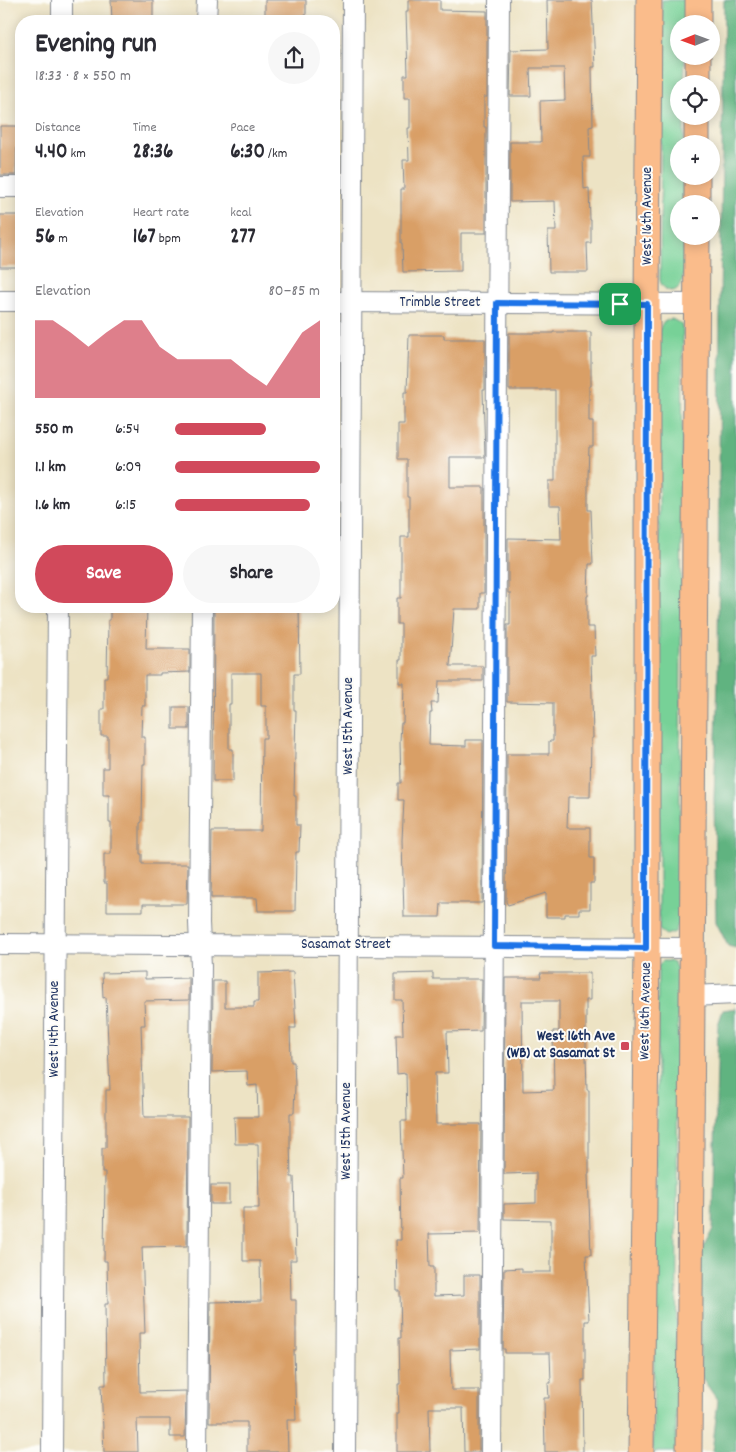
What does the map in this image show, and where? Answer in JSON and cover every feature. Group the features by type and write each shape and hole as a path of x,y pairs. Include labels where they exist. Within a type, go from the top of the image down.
{"main road":[{"name":"West 16th Avenue","path":"641,1452 646,948 649,0"},
{"path":"698,0 698,15"},
{"path":"689,1452 697,245"}],"street":[{"path":"62,0 62,15"},
{"path":"206,0 206,15"},
{"name":"West 15th Avenue","path":"345,1452 348,946 342,302 353,0"},
{"path":"491,1452 499,0"},
{"path":"0,187 15,187"},
{"path":"0,301 15,301"},
{"name":"Trimble Street","path":"342,302 696,304"},
{"name":"West 14th Avenue","path":"52,1452 58,613"},
{"path":"196,1452 202,613"},
{"name":"Sasamat Street","path":"0,944 692,948"},
{"path":"692,996 736,994"}],"green space":[{"path":"662,0 685,0 685,15 670,15 670,65 685,65 684,75 670,75 670,125 684,125 684,135 670,135 670,185 684,185 684,195 670,195 670,245 683,245 684,269 682,281 675,290 672,291 663,287 660,280"},
{"path":"724,0 736,0 736,948 728,946 716,922 714,799 718,680"},
{"path":"672,319 681,324 683,331 679,923 675,932 666,935 659,930 659,331 663,323"},
{"path":"663,961 674,963 678,972 676,1452 653,1452 658,965"},
{"path":"736,1008 736,1452 712,1452 718,1401 700,1375 699,1256 713,1229 718,1025 723,1010"}],"building":[{"path":"111,0 153,0 153,15 112,15"},
{"path":"265,0 306,0 306,15 265,15"},
{"path":"408,0 440,0 440,10 487,11 487,97 484,97 484,127 486,127 486,233 461,233 461,271 403,272 401,189 404,189 403,160 409,160 408,128 410,128 410,98 404,98 404,75 408,75 406,11 408,11"},
{"path":"547,0 592,0 595,67 592,67 593,126 589,127 590,157 583,157 584,189 589,188 591,220 591,243 587,243 588,272 549,272 548,231 556,231 555,201 510,202 510,142 541,142 540,101 565,100 564,68 530,68 531,96 510,96 511,50 548,49"},
{"path":"0,126 15,126 15,175 0,175"},
{"path":"0,215 15,215 15,267 0,267"},
{"path":"591,332 589,422 593,422 593,447 589,447 588,510 591,510 593,564 589,564 587,596 587,627 594,627 595,656 591,656 593,738 591,738 590,797 568,797 567,828 590,828 590,858 594,858 594,883 590,883 590,909 579,909 579,914 565,914 565,917 546,917 546,893 508,905 506,902 507,754 549,754 549,741 553,741 553,703 507,702 507,625 510,625 508,538 561,539 560,506 549,506 549,481 555,481 555,390 509,390 509,333"},
{"path":"409,335 444,335 444,339 485,339 485,390 483,390 485,457 450,457 450,487 484,487 484,593 480,593 480,609 454,609 450,666 483,666 483,681 439,681 438,703 431,703 429,745 466,746 466,740 483,740 482,903 441,903 440,917 404,917 402,840 404,800 398,800 398,783 401,783 400,741 401,723 403,723 404,683 399,683 401,624 397,624 397,598 401,598 401,537 409,537 409,497 407,497 407,459 398,459 398,424 404,424 404,392 407,392"},
{"path":"110,613 147,613 146,649 190,649 190,672 145,675 145,706 142,706 141,737 145,737 142,822 140,823 140,854 142,854 142,864 188,864 187,904 143,904 143,911 107,911 107,883 104,883 104,854 111,854 111,823 109,823 109,795 103,795 103,768 108,768 108,736 101,736 101,709 104,709 104,677 107,677 108,620 110,620"},
{"path":"214,613 299,613 300,674 294,674 294,710 296,710 294,796 296,796 296,825 300,825 299,852 296,852 295,911 258,911 257,898 211,898 212,831 261,831 262,738 266,738 266,706 261,706 261,673 231,673 229,749 233,749 233,781 213,781"},
{"path":"173,707 189,707 189,729 173,729"},
{"path":"145,972 145,979 189,978 189,1000 144,1001 145,1025 141,1025 144,1117 188,1117 187,1246 142,1247 145,1333 139,1333 140,1392 186,1391 185,1437 170,1437 170,1419 137,1419 138,1452 104,1452 101,1385 106,1385 105,1304 108,1304 107,1261 104,1261 105,1172 102,1172 102,1148 106,1148 106,1090 110,1090 106,997 103,998 102,973"},
{"path":"293,972 296,1028 290,1028 291,1062 294,1062 295,1085 294,1113 290,1113 290,1143 291,1177 294,1177 296,1260 290,1260 291,1300 296,1300 296,1350 294,1350 296,1420 287,1420 288,1452 247,1452 247,1422 209,1422 210,1302 261,1301 260,1261 243,1261 243,1208 259,1208 258,1144 235,1144 234,1117 258,1117 257,1085 248,1086 247,1071 212,1072 213,981 225,981 225,1007 254,1007 254,1002 258,1002 258,973"},
{"path":"433,973 433,979 482,979 481,1031 447,1032 448,1073 435,1073 436,1124 481,1124 480,1233 429,1234 430,1267 434,1267 434,1296 464,1295 464,1275 480,1275 480,1349 450,1350 451,1390 479,1390 479,1452 464,1452 463,1408 429,1408 430,1452 397,1452 398,1384 400,1384 399,1338 401,1338 400,1291 397,1291 396,1240 401,1240 400,1178 403,1178 401,1121 407,1121 406,1073 397,1074 396,1035 403,1035 402,1000 395,1000 395,974"},
{"path":"540,973 590,973 590,1000 586,1000 586,1056 587,1090 589,1090 588,1174 591,1255 586,1255 589,1321 585,1321 585,1380 582,1380 583,1452 545,1452 544,1398 549,1398 548,1383 551,1383 550,1353 505,1353 505,1349 503,1349 504,1269 522,1268 522,1272 551,1272 551,1220 504,1219 504,1204 536,1203 536,1173 504,1174 505,978 541,978","holes":["522,1001 559,1001 559,1031 553,1031 554,1090 523,1091"]},
{"path":"211,1185 229,1185 229,1204 211,1204"}],"place":[{"name":"West 16th Ave (WB) at Sasamat St","path":"625,1046"}],"route":[{"path":"497,303 620,304 647,304 646,948 494,946 497,303"}]}
